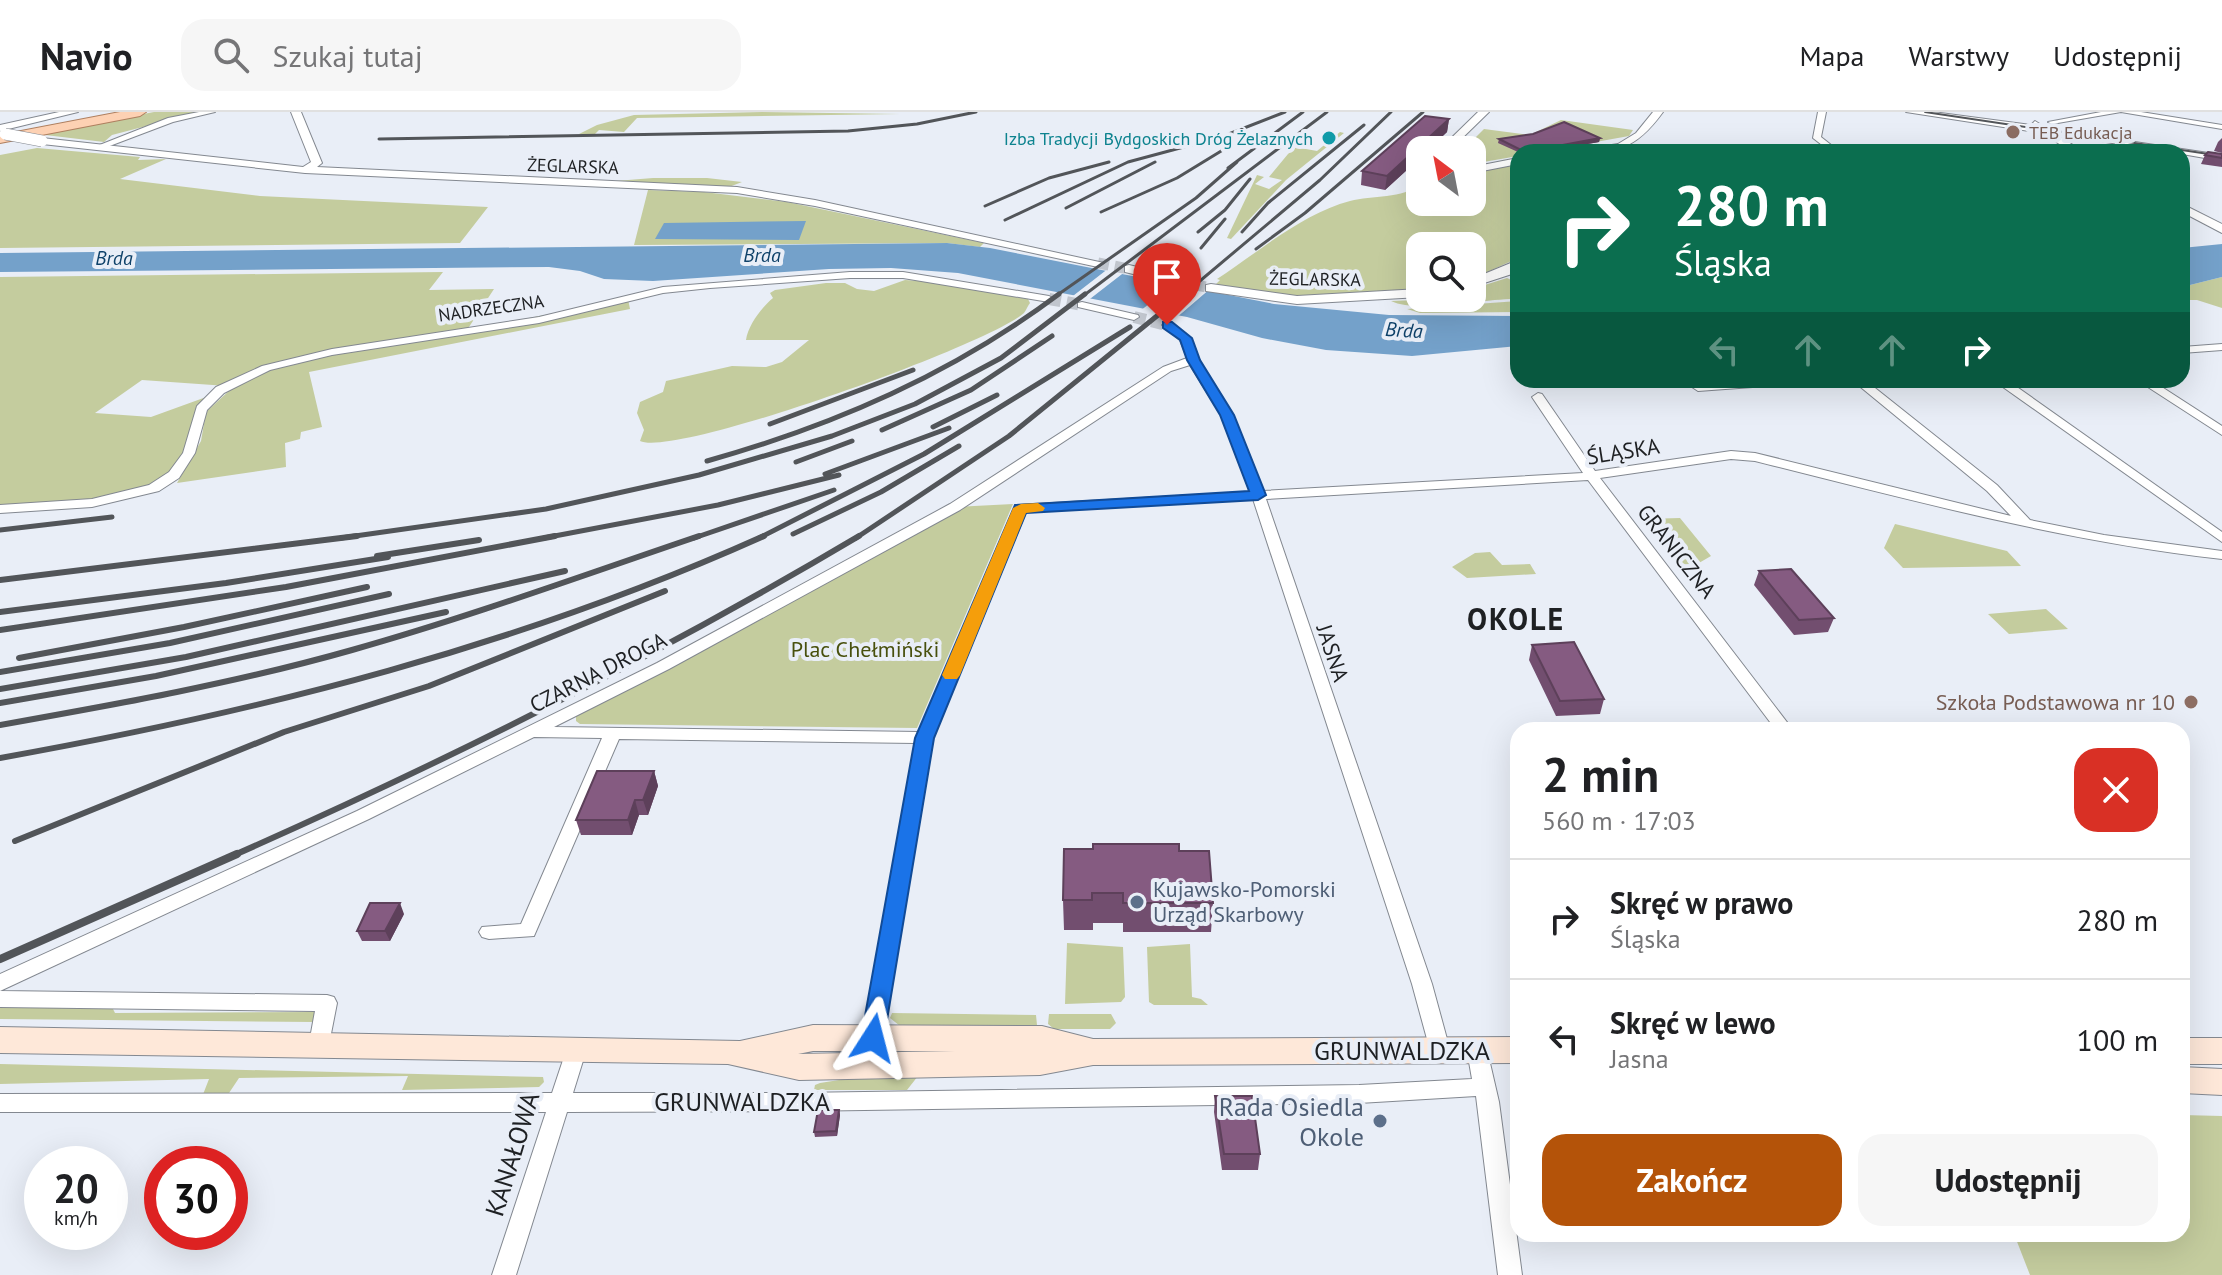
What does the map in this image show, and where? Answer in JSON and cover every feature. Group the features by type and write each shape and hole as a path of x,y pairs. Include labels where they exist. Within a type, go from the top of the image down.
{"main road":[{"path":"1,134 140,112"},
{"name":"GRUNWALDZKA","path":"0,1040 737,1053 813,1038 1042,1039 1093,1052"},
{"name":"GRUNWALDZKA","path":"737,1053 799,1067 870,1067 1040,1062 1093,1052 1510,1050"},
{"path":"2190,1051 2222,1051"},
{"path":"2190,1080 2222,1082"}],"street":[{"path":"1,134 73,112"},
{"path":"96,148 171,120 211,112"},
{"path":"296,112 317,163 305,170"},
{"path":"1459,136 1484,112"},
{"path":"1628,144 1641,136 1658,112"},
{"path":"1822,112 1817,138 1825,144"},
{"path":"1911,112 2016,126 2048,126 2117,112"},
{"path":"2014,112 2083,136 2134,144"},
{"path":"2125,112 2222,127"},
{"path":"2016,126 2059,144"},
{"path":"2048,126 2068,144"},
{"name":"ŻEGLARSKA","path":"1,134 96,148 305,170 737,190 815,203 1098,263"},
{"path":"2064,141 2083,136"},
{"path":"2190,153 2222,158"},
{"path":"1486,167 1510,163"},
{"path":"2190,211 2222,229"},
{"path":"1486,278 1510,268"},
{"path":"1129,269 1178,281"},
{"name":"NADRZECZNA","path":"0,509 92,503 154,488 174,475 182,464 189,453 201,409 220,390 266,368 332,352 539,320 672,289 803,278 903,275 1049,299"},
{"name":"ŻEGLARSKA","path":"1211,288 1297,300 1406,294"},
{"path":"1082,305 1134,317"},
{"name":"JASNA","path":"1167,325 1185,338 1193,360 1227,415 1258,495 1440,1050"},
{"path":"2190,349 2222,347"},
{"name":"CZARNA DROGA","path":"0,983 535,732 663,666 943,514 1167,369 1193,360"},
{"path":"1868,388 1992,488 2025,523"},
{"path":"2010,388 2222,538"},
{"path":"2155,388 2222,431"},
{"name":"GRANICZNA","path":"1538,397 1592,477 1779,722"},
{"name":"ŚLĄSKA","path":"925,738 1021,508 1592,477 1731,455 1755,457 2025,523 2121,543 2222,555"},
{"path":"535,732 925,738 873,1038"},
{"path":"489,932 527,931 612,735"},
{"path":"0,999 327,1003 319,1044"},
{"path":"1477,1050 1510,1275"},
{"name":"KANAŁOWA","path":"504,1275 576,1051"},
{"name":"GRUNWALDZKA","path":"0,1103 796,1102 1359,1094 1484,1087"}],"green space":[{"path":"154,112 200,112 112,135 104,142 37,134"},
{"path":"762,112 900,114 637,118 624,132 599,130 595,134 579,134 597,125 634,115"},
{"path":"1561,120 1633,130 1629,136 1584,144 1510,144 1510,157 1486,162 1486,136 1477,136 1484,129 1530,135"},
{"path":"1340,132 1344,133 1286,180 1231,239 1227,238 1257,175 1264,177 1255,184 1269,189 1282,180 1269,177 1304,140 1314,141 1306,149 1317,151"},
{"path":"37,148 140,157 138,160 166,159 120,179 260,196 488,207 460,243 0,248 0,155"},
{"path":"1510,165 1510,262 1486,273 1486,232 1406,232 1406,290 1304,297 1214,286 1220,280 1217,279 1315,215 1350,201 1405,192 1406,216 1486,216 1486,169"},
{"path":"707,178 742,182 729,187 603,182"},
{"path":"648,190 704,192 787,202 984,243 980,247 947,243 634,245"},
{"path":"443,272 429,290 494,289 467,330 628,299 630,309 309,372 322,427 301,432 300,439 285,443 286,467 177,483 201,441 206,412 231,389 206,405 180,467 154,487 112,499 0,508 0,277","holes":["142,380 227,386 220,392 151,417 95,413"]},
{"path":"2222,277 2222,308 2190,300 2190,285"},
{"path":"1510,279 1510,299 1486,301 1486,285"},
{"path":"905,280 1028,299 1030,303 1024,313 954,349 832,395 710,433 665,442 640,441 644,430 637,413 640,402 663,392 666,381 732,366 766,367 782,362 809,340 746,340 756,317 773,298 770,293 826,283 845,283 857,289 874,291"},
{"path":"1406,300 1406,305 1403,305 1391,301"},
{"path":"1510,302 1510,312 1417,312 1486,312 1486,303"},
{"name":"Plac Chełmiński","path":"1013,504 917,728 580,724 576,721 576,716 955,507"},
{"path":"1680,518 1711,556 1692,567 1679,566 1644,519"},
{"path":"1895,524 2007,551 2021,566 1903,568 1884,548"},
{"path":"1490,552 1502,565 1530,564 1536,574 1467,578 1452,567 1475,553"},
{"path":"2046,609 2068,629 2009,634 1988,614"},
{"path":"1067,943 1123,947 1125,997 1121,1002 1065,1004"},
{"path":"1190,944 1192,997 1208,1005 1154,1005 1149,1002 1147,947"},
{"path":"0,1007 113,1009 115,1013 315,1012 314,1022 0,1019"},
{"path":"892,1013 1036,1015 1037,1025 1032,1029 900,1026 890,1018"},
{"path":"1049,1014 1111,1014 1116,1023 1110,1029 1054,1029 1048,1024"},
{"path":"0,1064 543,1077 544,1082 539,1087 402,1090 408,1076 239,1078 227,1096 202,1097 209,1079 0,1084"},
{"path":"918,1076 907,1090 814,1090 815,1085 820,1083 858,1077"},
{"path":"2190,1115 2222,1116 2222,1275 2030,1275 2017,1242 2190,1242"}],"water":[{"path":"806,221 799,240 655,239 664,223"},
{"name":"Brda","path":"947,243 990,248 1274,304 1389,315 1510,316 1510,347 1412,356 1326,350 1262,338 1187,317 958,273 891,268 653,281 604,279 580,271 549,267 0,272 0,253"},
{"path":"2222,244 2222,277 2190,285 2190,247"}],"pier":[{"path":"1109,268 1126,271 1086,302 1069,299"},
{"path":"1177,281 1211,288 1175,319 1139,312"}],"building":[{"path":"1425,116 1449,119 1431,136 1406,136 1406,159 1387,176 1362,171"},
{"path":"1564,122 1600,138 1568,144 1510,144 1499,139 1533,134"},
{"path":"2208,152 2222,154 2222,158 2205,155"},
{"path":"1791,569 1834,618 1799,620 1759,571"},
{"path":"1574,642 1604,699 1560,701 1532,645"},
{"path":"597,771 654,771 643,800 635,800 628,820 576,820"},
{"path":"1093,844 1179,844 1179,851 1209,851 1213,903 1123,903 1123,893 1092,893 1092,900 1063,900 1064,849 1093,849"},
{"path":"370,903 400,903 385,931 357,931"},
{"path":"1215,1096 1252,1096 1260,1154 1224,1154"},
{"path":"818,1110 839,1110 836,1131 814,1132"}],"tunnel":[{"path":"1098,263 1129,269"},
{"path":"1178,281 1211,288"},
{"path":"1049,299 1082,305"},
{"path":"1134,317 1167,325"}],"tram line":[{"path":"1925,112 2141,144"},
{"path":"2190,151 2222,156"}],"railway":[{"path":"379,139 848,131 917,124 976,112"},
{"path":"1005,220 1128,162 1221,137 1285,112"},
{"path":"1228,168 1303,112"},
{"path":"1083,296 1327,112"},
{"path":"1182,296 1320,180 1391,112"},
{"path":"1256,249 1305,213 1423,112"},
{"path":"1242,232 1268,203 1364,125"},
{"path":"1101,212 1177,178 1249,134"},
{"path":"985,206 1049,178 1109,162"},
{"path":"1066,208 1155,162"},
{"path":"1056,296 1196,198 1237,162"},
{"path":"1198,232 1225,210 1250,179"},
{"path":"1201,248 1225,219"},
{"path":"707,461 801,431 891,394 977,349 1059,294"},
{"path":"343,538 546,509 699,475 832,436 915,404 1001,358 1085,294"},
{"path":"859,536 1009,436 1184,294"},
{"path":"759,538 924,454 1130,327"},
{"path":"882,430 971,390 1052,336"},
{"path":"770,424 913,370"},
{"path":"933,427 997,395"},
{"path":"825,474 949,428"},
{"path":"796,462 852,441"},
{"path":"793,534 881,492 959,446"},
{"path":"544,538 718,505 839,475"},
{"path":"694,538 834,490"},
{"path":"0,530 112,517"},
{"path":"343,538 357,536"},
{"path":"0,630 286,587 555,536"},
{"path":"0,725 177,692 308,662 439,624 699,536"},
{"path":"0,758 196,719 389,671 578,610 764,536"},
{"path":"232,856 472,745 629,665 859,536"},
{"path":"0,580 343,538"},
{"path":"377,556 479,540"},
{"path":"0,612 226,583 388,557"},
{"path":"0,689 186,657 565,571"},
{"path":"19,658 184,627 367,587"},
{"path":"15,841 284,732 429,686 665,591"},
{"path":"0,672 170,643 389,594"},
{"path":"0,703 156,676 446,612"},
{"path":"0,959 237,854"}],"slow traffic":[{"path":"951,675 1021,508 1038,508"}],"place":[{"name":"TEB Edukacja","path":"2013,132"},
{"name":"Izba Tradycji Bydgoskich Dróg Żelaznych","path":"1329,138"},
{"name":"Szkoła Podstawowa nr 10","path":"2191,702"},
{"name":"Kujawsko-Pomorski Urząd Skarbowy","path":"1137,902"},
{"name":"Rada Osiedla Okole","path":"1380,1121"}],"district":[{"name":"OKOLE","path":"1516,618"}],"route":[{"path":"873,1038 925,738 1021,508 1258,495 1227,415 1193,360 1185,338 1167,325"}]}
